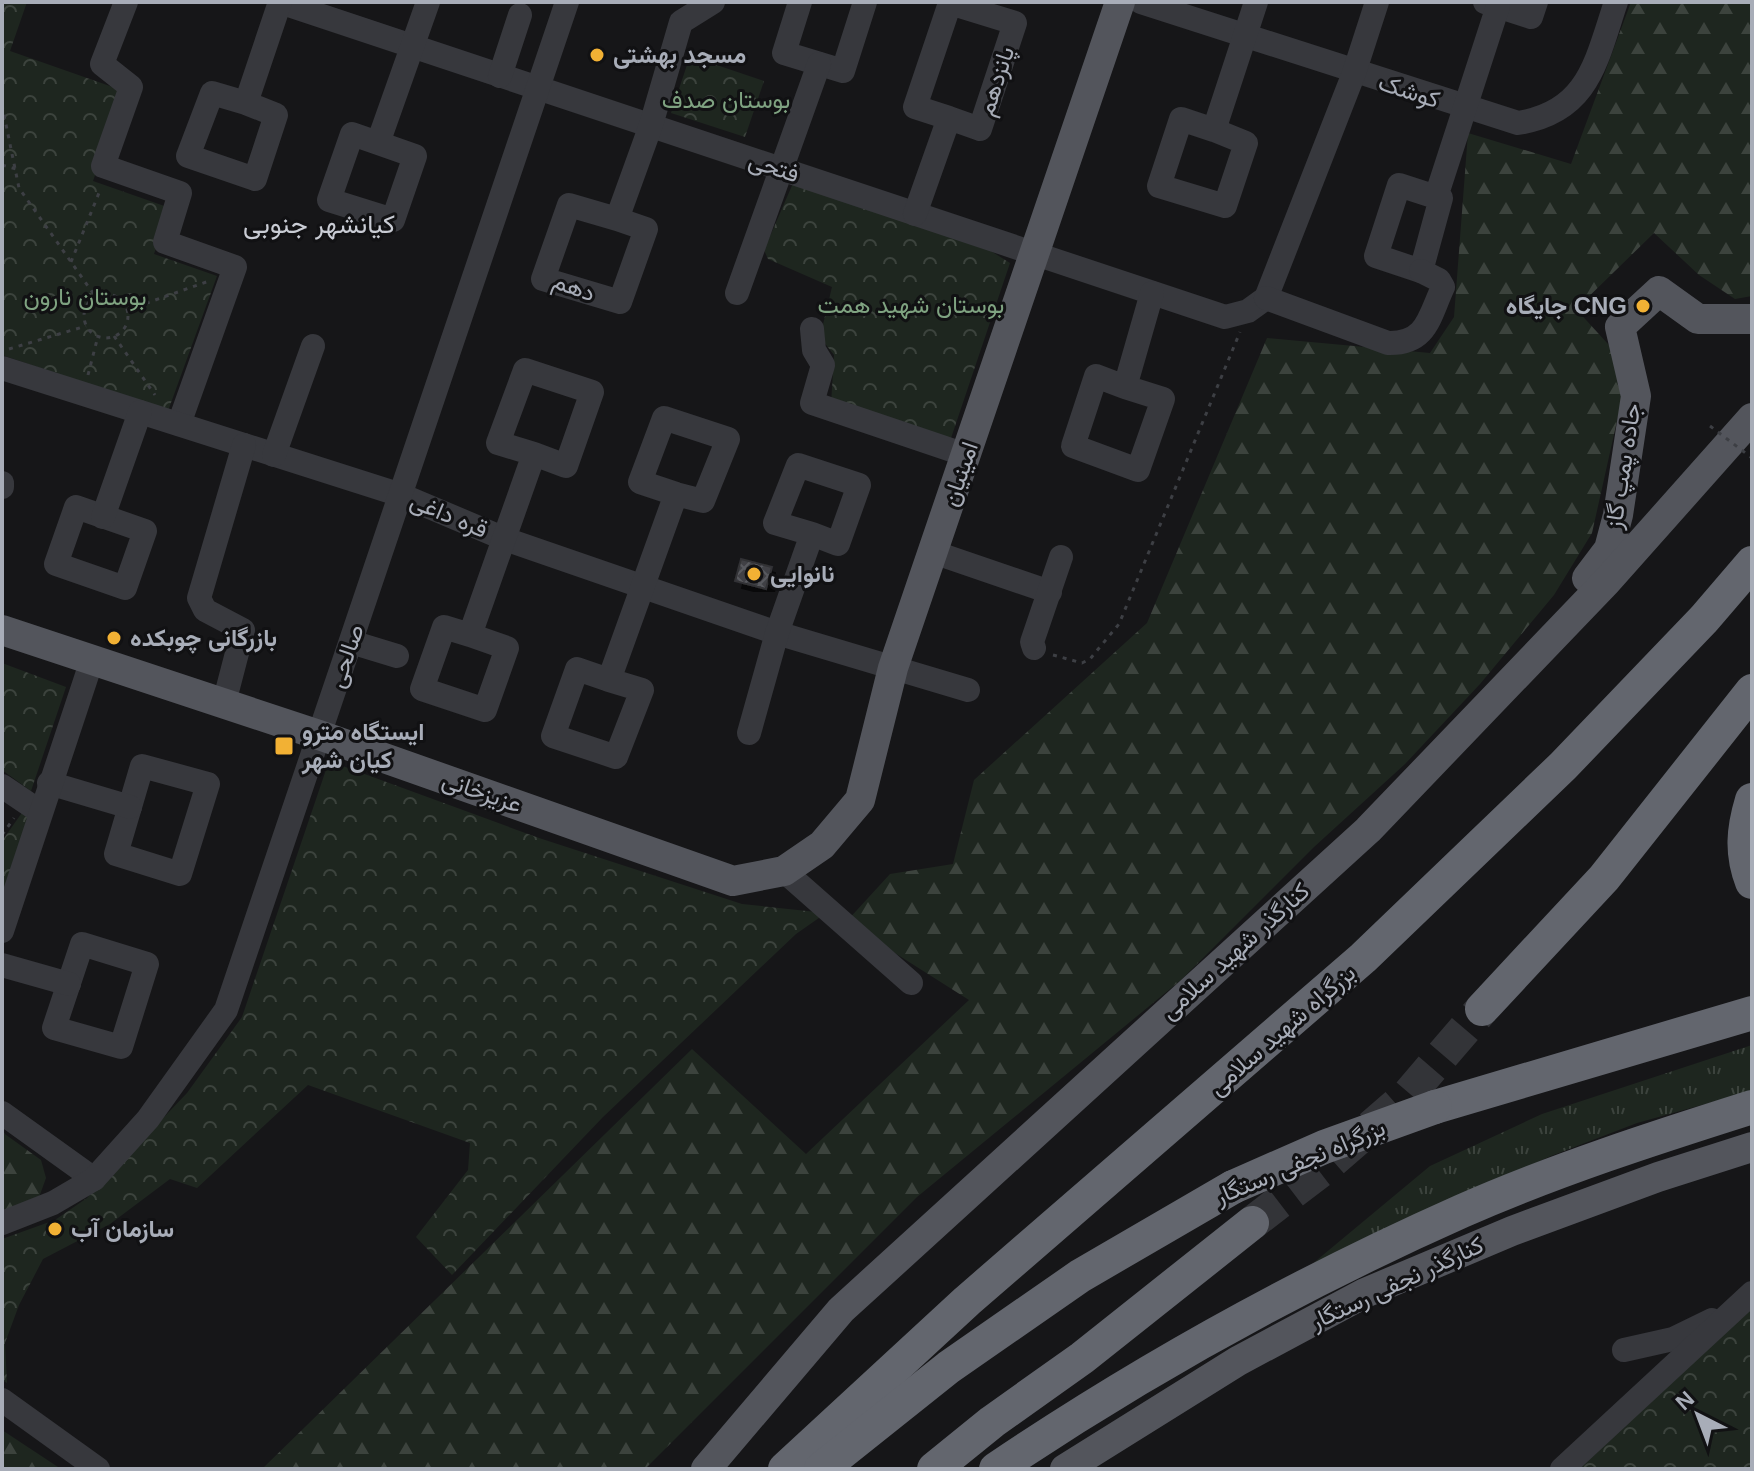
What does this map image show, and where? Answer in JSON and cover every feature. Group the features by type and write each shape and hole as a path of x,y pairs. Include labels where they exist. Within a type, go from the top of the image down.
{"highway":[{"name":"بزرگراه شهید سلامی","path":"785,1469 967,1301 1163,1135 1363,958 1563,766 1704,619 1752,563"},
{"path":"1482,1009 1604,878 1752,691"},
{"path":"1752,800 1745,823 1743,859 1752,882"},
{"name":"بزرگراه نجفی رستگار","path":"821,1469 949,1367 1080,1276 1233,1187 1324,1147 1435,1107 1752,1013"},
{"path":"996,1469 1201,1343 1342,1268 1463,1211 1652,1139 1752,1107"},
{"path":"934,1469 992,1422 1082,1358 1252,1223"}],"main road":[{"name":"امینیان","path":"733,881 784,871 822,845 860,800 893,668 1120,2"},
{"name":"جاده پمپ گاز","path":"1511,681 1609,549 1618,515 1636,396 1620,327 1659,291 1698,319 1752,319"},
{"name":"کنارگذر شهید سلامی","path":"706,1469 841,1310 1368,830 1607,581 1752,418"},
{"name":"عزیزخانی","path":"2,630 319,735 733,881"},
{"name":"کنارگذر نجفی رستگار","path":"1065,1469 1238,1361 1365,1293 1512,1231 1658,1177 1752,1147"},
{"path":"730,1469 761,1401"}],"street":[{"path":"103,517 159,418 231,277 165,242 180,193 103,166 131,87 102,64 126,2"},
{"path":"246,103 280,2"},
{"name":"فتحی","path":"280,2 1225,317 1257,305"},
{"path":"378,143 428,2"},
{"name":"صالحی","path":"2,1223 53,1203 94,1179 148,1119 226,1010 567,2"},
{"path":"617,219 651,125 681,22 713,2"},
{"path":"800,2 784,53 843,71 865,2"},
{"name":"کوشک","path":"1141,2 1466,109 1518,123 1545,119 1563,107 1589,82 1616,2"},
{"path":"1214,130 1256,2"},
{"path":"1377,2 1354,73 1257,305 1388,343 1399,343 1421,335 1443,287 1439,280 1421,271 1376,256 1399,185 1441,198 1421,271"},
{"path":"1436,197 1466,109 1492,4 1531,17 1536,2"},
{"name":"پانزدهم","path":"950,3 1015,23 980,129 949,118 915,107 950,3"},
{"path":"500,76 520,15"},
{"path":"737,293 819,64"},
{"name":"پانزدهم","path":"915,214 949,118"},
{"name":"دهم","path":"569,205 617,219 646,229 620,302 543,279 569,205"},
{"path":"1125,387 1152,293"},
{"path":"812,329 814,350 823,365 812,403 966,455"},
{"path":"274,455 313,346"},
{"name":"قره داغی","path":"2,368 401,495 505,539 777,633 968,690"},
{"path":"224,703 243,630 205,610 199,598 244,445"},
{"path":"470,635 534,454"},
{"path":"609,680 676,494"},
{"path":"749,733 777,633 812,534"},
{"path":"933,552 1050,592"},
{"path":"1034,648 1032,642 1061,557"},
{"path":"351,642 397,656"},
{"path":"2,931 39,811 92,660"},
{"path":"142,766 208,784 180,874 116,854 130,807 142,766"},
{"path":"49,783 130,807"},
{"path":"2,786 39,811"},
{"path":"784,871 911,983"},
{"path":"82,944 147,964 121,1047 54,1028 69,984 82,944"},
{"path":"2,965 69,984"},
{"path":"2,1113 94,1179"},
{"path":"1562,1469 1752,1293"},
{"path":"1624,1350 1673,1339 1732,1311"},
{"path":"2,1400 98,1469"}],"path":[{"path":"2,105 19,188 95,296"},
{"path":"2,165 16,169"},
{"path":"71,262 109,168"},
{"path":"127,310 206,280 231,277"},
{"path":"112,294 120,298 127,310 127,323 114,336 98,336 86,326 85,310 95,296 112,294"},
{"path":"1034,648 1082,663 1090,659 1119,624 1257,305"},
{"path":"2,356 4,350 86,326"},
{"path":"83,394 98,336"},
{"path":"114,336 162,405 159,418"},
{"path":"1710,426 1752,458"}],"green space":[{"name":"بوستان نارون","path":"2,2 27,2 10,51 124,91 93,181 170,208 154,254 217,276 168,411 2,355"},
{"path":"1631,2 1752,2 1752,296 1735,299 1699,275 1654,233 1576,309 1629,367 1592,533 1554,595 1480,684 1405,764 1314,847 1181,980 917,1197 645,1469 262,1469 692,1049 806,1154 969,1000 846,922 890,874 953,864 974,780 1147,623 1267,338 1430,353 1454,317 1468,133 1571,164"},
{"name":"بوستان صدف","path":"690,56 764,81 745,137 671,113"},
{"name":"بوستان شهید همت","path":"794,181 970,238 1010,263 949,444 831,405 834,355 820,337 832,287 768,259 764,250"},
{"path":"2,663 66,687 31,791 2,770"},
{"path":"329,761 539,838 742,904 826,913 796,934 603,1117 452,1275 416,1237 468,1170 470,1143 308,1085 197,1188 170,1179 110,1224 43,1259 19,1305 5,1343 7,1383 2,1380 2,1239 55,1220 87,1198 187,1093 242,1017"},
{"path":"26,807 33,812 2,903 2,841"},
{"path":"1752,1045 1752,1091 1637,1123 1551,1156 1311,1265 1430,1166 1542,1114"},
{"path":"2,1132 41,1160 46,1178 38,1200 2,1215"},
{"path":"1752,1298 1752,1469 1548,1469 1625,1396"},
{"path":"2,1430 61,1469 2,1469"}],"building":[{"name":"نانوایی","path":"741,559 772,567 766,589 735,581"}],"tunnel":[{"path":"1252,1223 1324,1168 1409,1094 1482,1009"}],"place":[{"name":"مسجد بهشتی","path":"597,55"},
{"name":"جایگاه CNG","path":"1643,306"},
{"name":"نانوایی","path":"754,574"},
{"name":"بازرگانی چوبکده","path":"114,638"},
{"name":"ایستگاه مترو کیان شهر","path":"284,746"},
{"name":"سازمان آب","path":"55,1229"}],"district":[{"name":"کیانشهر جنوبی","path":"319,224"}]}
